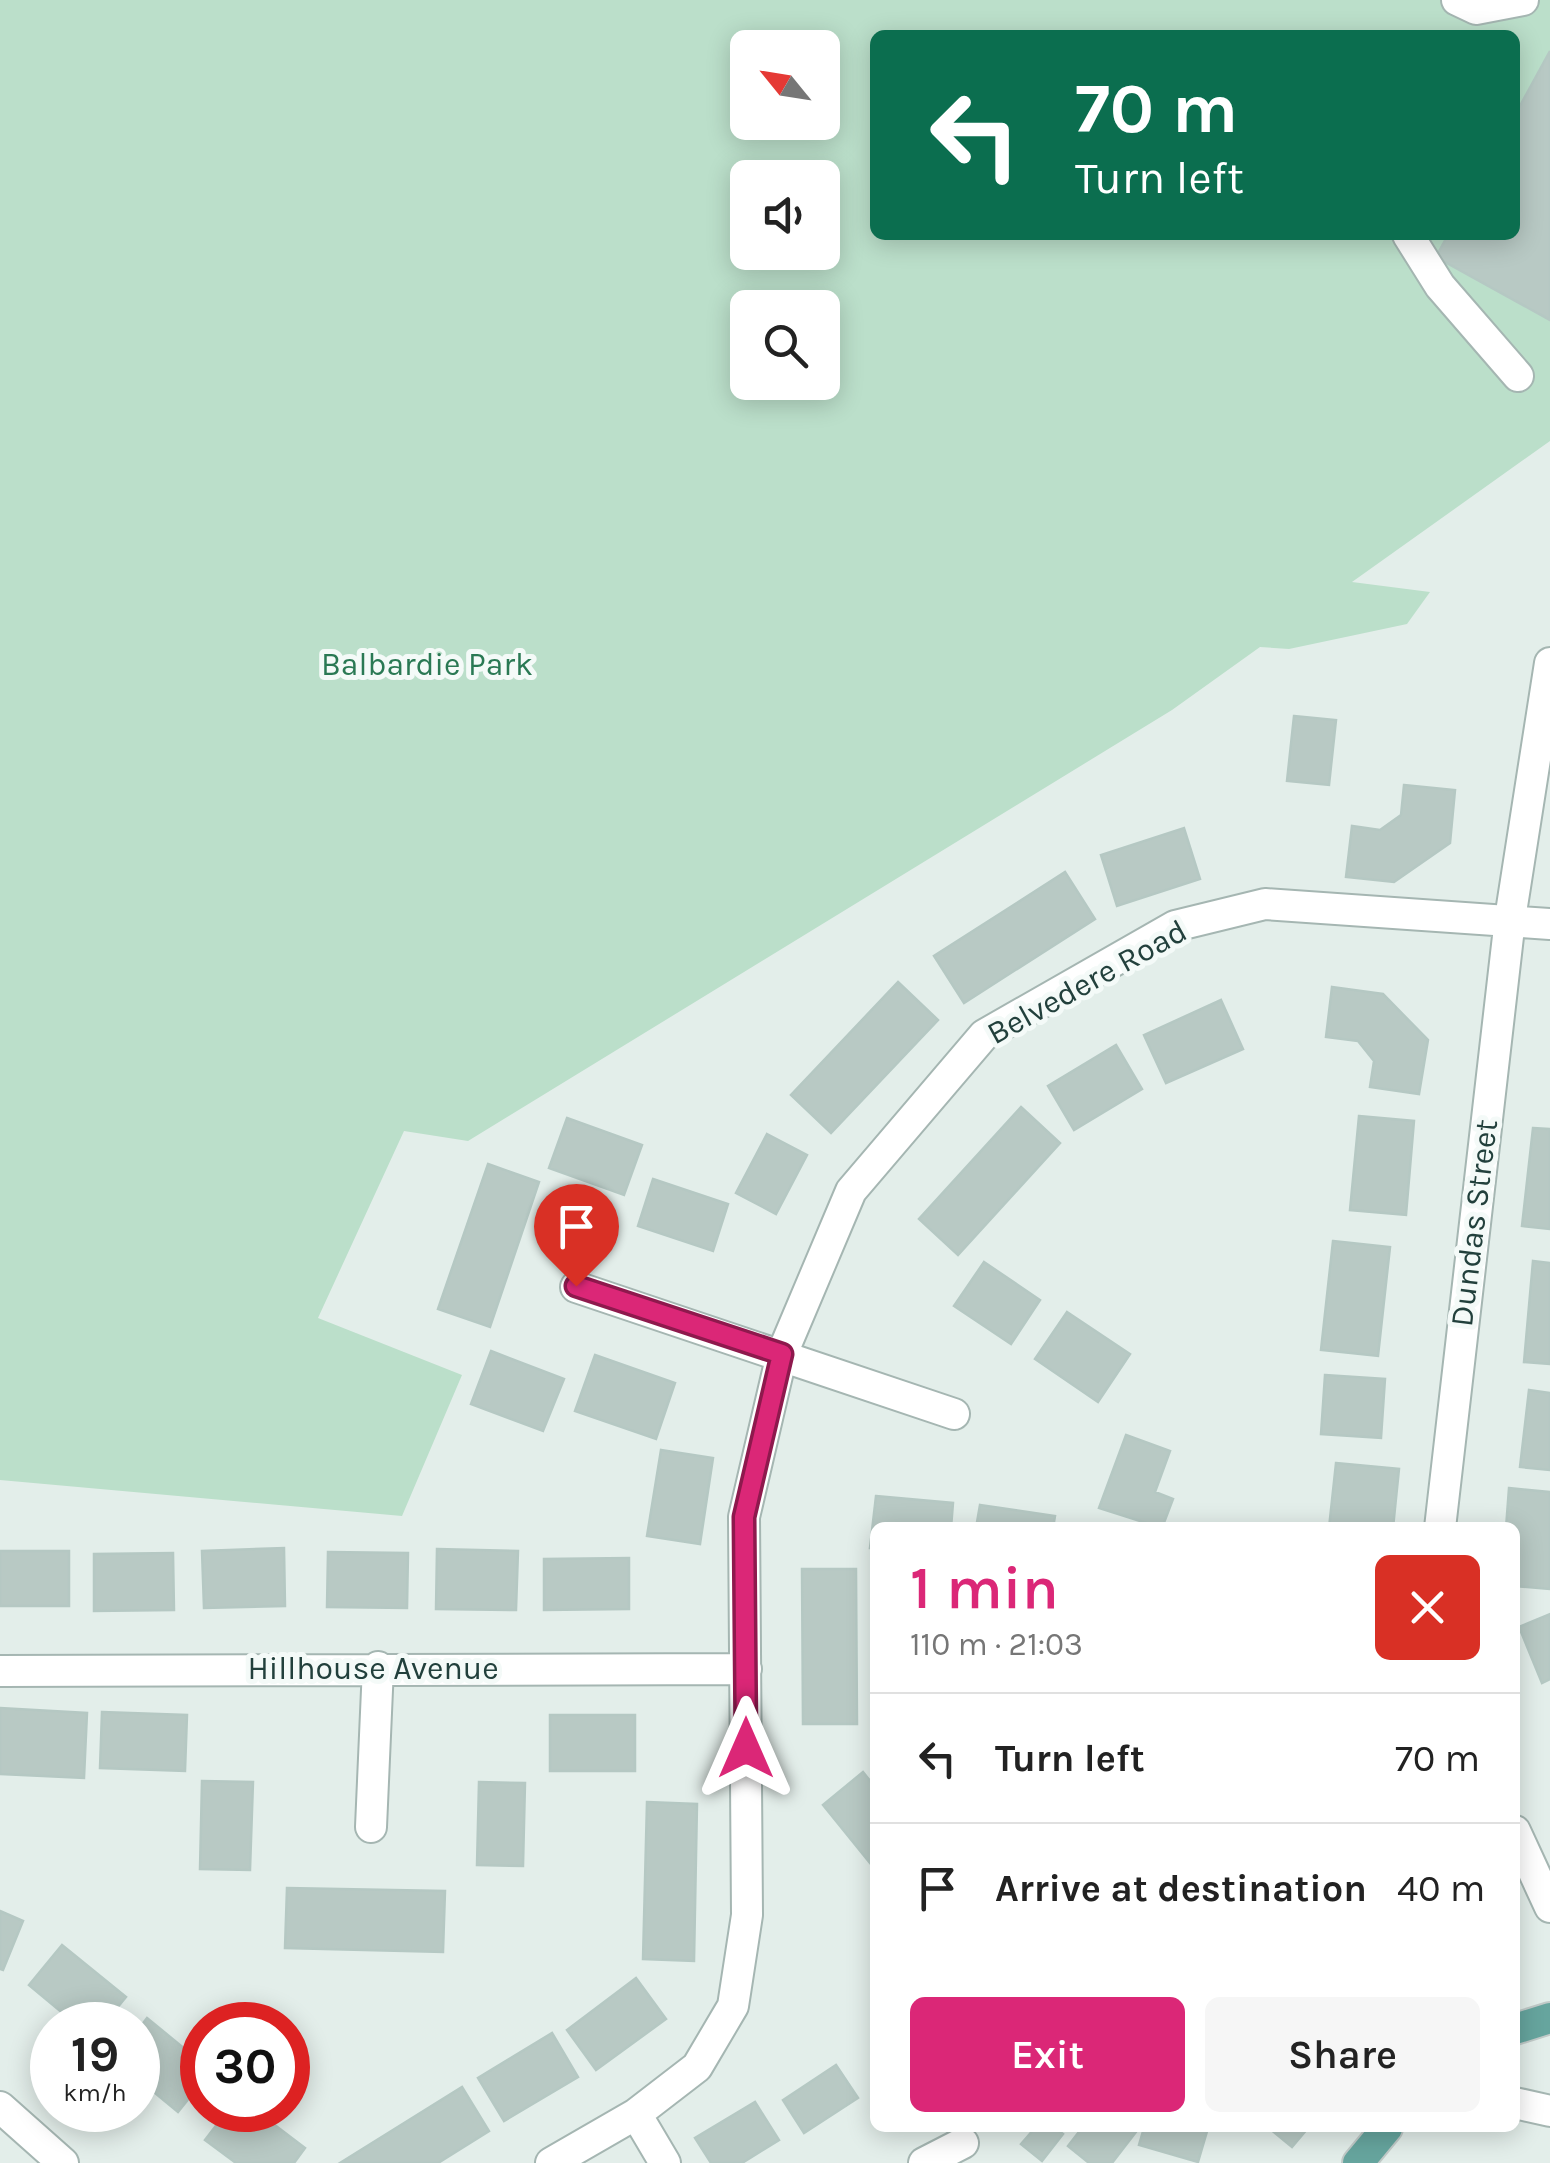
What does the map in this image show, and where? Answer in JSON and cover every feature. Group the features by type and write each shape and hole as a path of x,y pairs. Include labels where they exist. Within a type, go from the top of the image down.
{"main road":[{"path":"1520,2027 1550,2018"},
{"path":"1358,2163 1383,2132"}],"street":[{"path":"1467,14 1523,0"},
{"path":"1411,240 1440,286 1518,376"},
{"name":"Dundas Street","path":"1441,1522 1510,919 1550,663"},
{"name":"Belvedere Road","path":"551,2163 636,2114 697,2067 732,2006 746,1915 744,1517 782,1354 851,1191 984,1035 1175,926 1265,904 1550,924"},
{"path":"576,1286 954,1414"},
{"path":"371,1827 378,1667"},
{"name":"Hillhouse Avenue","path":"0,1671 746,1669"},
{"path":"1520,1841 1550,1907"},
{"path":"1520,2104 1550,2111"},
{"path":"0,2106 64,2163"},
{"path":"636,2114 665,2163"},
{"path":"924,2163 963,2143"}],"green space":[{"name":"Balbardie Park","path":"0,0 1550,0 1550,441 1352,582 1430,592 1407,624 1289,649 1260,647 1172,710 468,1141 404,1131 318,1318 462,1375 402,1516 0,1480"}],"building":[{"path":"1550,51 1550,320 1436,257 1445,240 1520,240 1520,106"},
{"path":"1294,716 1336,720 1329,785 1287,781"},
{"path":"1404,785 1455,790 1450,843 1394,882 1346,877 1352,826 1380,830 1401,815"},
{"path":"1184,828 1200,879 1117,906 1101,855"},
{"path":"1065,872 1095,919 964,1003 934,956"},
{"path":"898,982 938,1020 831,1133 791,1095"},
{"path":"1332,987 1383,994 1428,1040 1419,1094 1370,1087 1374,1061 1358,1041 1326,1037"},
{"path":"1221,1000 1243,1049 1166,1083 1144,1035"},
{"path":"1116,1045 1142,1089 1074,1130 1048,1086"},
{"path":"1021,1107 1060,1143 958,1255 919,1219"},
{"path":"1359,1116 1414,1121 1406,1215 1350,1210"},
{"path":"567,1118 642,1145 624,1195 549,1168"},
{"path":"1533,1128 1550,1129 1550,1229 1522,1226"},
{"path":"767,1134 807,1155 776,1214 736,1193"},
{"path":"488,1164 539,1182 490,1327 438,1309"},
{"path":"653,1179 728,1204 713,1251 638,1226"},
{"path":"1333,1241 1390,1247 1378,1356 1321,1350"},
{"path":"1533,1261 1550,1263 1550,1364 1524,1362"},
{"path":"984,1262 1040,1300 1011,1344 954,1306"},
{"path":"1067,1312 1130,1354 1098,1402 1035,1359"},
{"path":"491,1351 564,1379 543,1431 471,1404"},
{"path":"595,1355 675,1383 656,1439 575,1411"},
{"path":"1325,1375 1385,1379 1381,1438 1321,1434"},
{"path":"1529,1390 1550,1393 1550,1470 1520,1467"},
{"path":"1126,1435 1170,1451 1155,1492 1173,1499 1164,1522 1143,1522 1099,1508"},
{"path":"661,1450 713,1458 700,1544 647,1536"},
{"path":"1336,1463 1399,1469 1394,1522 1330,1522"},
{"path":"1509,1488 1550,1492 1550,1589 1520,1586 1520,1522 1506,1522"},
{"path":"876,1496 953,1503 951,1522 873,1522"},
{"path":"980,1505 1055,1516 1054,1522 977,1522"},
{"path":"284,1548 285,1606 204,1608 202,1551"},
{"path":"437,1549 518,1551 516,1610 436,1609"},
{"path":"0,1551 69,1551 69,1606 0,1606"},
{"path":"328,1552 408,1553 407,1608 327,1607"},
{"path":"173,1553 174,1610 94,1611 94,1554"},
{"path":"629,1558 629,1609 544,1610 544,1559"},
{"path":"802,1569 856,1569 857,1724 803,1724"},
{"path":"1550,1614 1550,1679 1542,1683 1520,1629"},
{"path":"0,1708 87,1713 84,1778 0,1774"},
{"path":"102,1712 187,1715 185,1771 100,1768"},
{"path":"550,1715 635,1715 635,1771 550,1771"},
{"path":"863,1772 870,1781 870,1863 823,1805"},
{"path":"202,1781 253,1782 250,1870 200,1869"},
{"path":"479,1782 525,1783 523,1866 477,1865"},
{"path":"647,1802 697,1804 694,1961 643,1959"},
{"path":"287,1888 445,1891 443,1952 285,1948"},
{"path":"0,1911 23,1921 3,1970 0,1969"},
{"path":"62,1945 126,1997 122,2002 49,2002 29,1985"},
{"path":"636,1978 666,2019 596,2070 567,2030"},
{"path":"160,2029 180,2045 178,2112 160,2097"},
{"path":"552,2033 578,2077 504,2121 478,2078"},
{"path":"836,2065 858,2098 804,2133 783,2100"},
{"path":"462,2087 489,2131 438,2163 340,2163"},
{"path":"755,2102 779,2140 742,2163 711,2163 695,2138"},
{"path":"211,2132 284,2132 305,2148 294,2163 236,2163 205,2140"},
{"path":"1032,2132 1063,2134 1042,2161 1021,2144"},
{"path":"1079,2132 1136,2132 1112,2163 1089,2163 1068,2146"},
{"path":"1143,2132 1207,2132 1198,2162 1139,2145"},
{"path":"1274,2132 1305,2132 1292,2147"}],"route":[{"path":"576,1286 782,1354 744,1517 746,1748"}]}
